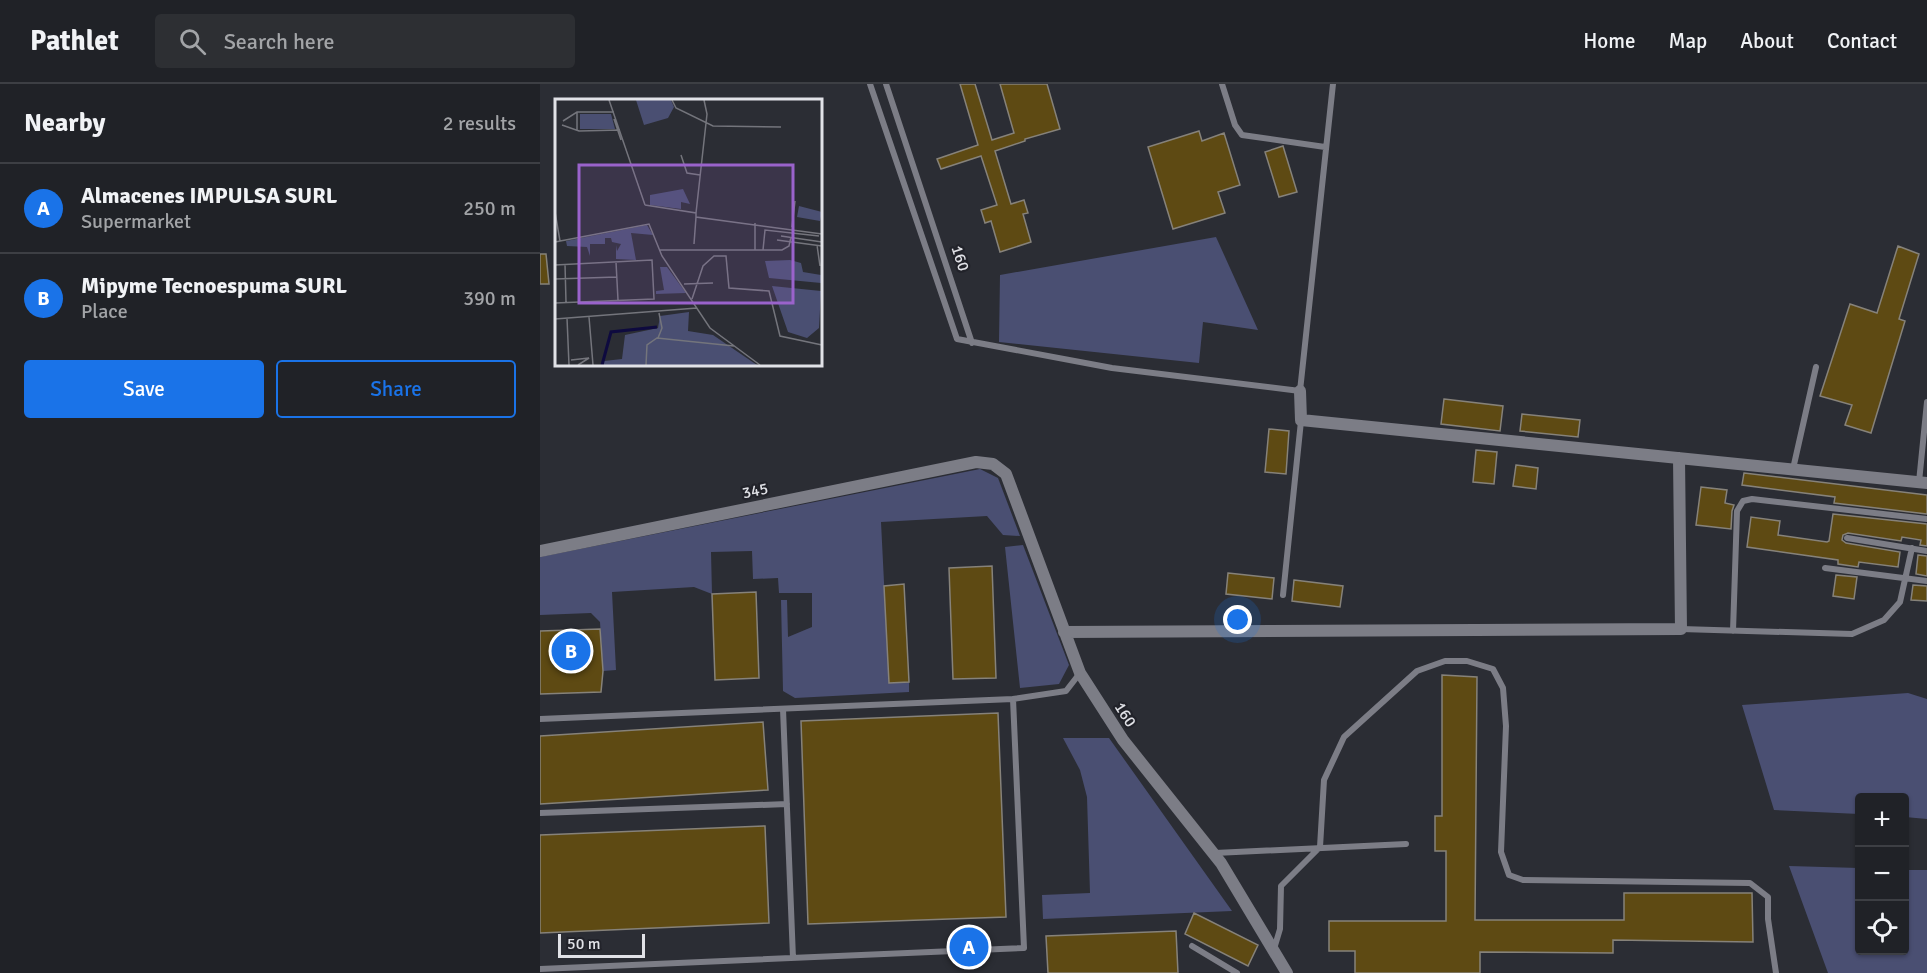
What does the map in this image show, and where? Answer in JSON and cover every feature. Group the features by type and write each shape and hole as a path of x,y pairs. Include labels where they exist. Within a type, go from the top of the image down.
{"street":[{"path":"1300,391 1301,420 1923,482"},
{"path":"1064,632 1681,629 1679,458"},
{"name":"345","path":"540,551 976,462"},
{"name":"160","path":"976,462 993,464 1006,474 1080,673 1123,740 1214,853 1287,973"}],"lane":[{"name":"160","path":"870,84 957,339 972,343"},
{"name":"160","path":"886,84 972,343"},
{"path":"1222,84 1235,125 1242,135 1325,147"},
{"path":"972,343 1112,368 1300,391 1332,84"},
{"path":"1793,469 1816,367"},
{"path":"1923,482 1927,402"},
{"path":"1283,595 1301,420"},
{"path":"1733,631 1737,511 1743,501 1752,499 1927,519"},
{"path":"1847,538 1927,551"},
{"path":"1681,629 1852,634 1884,620 1900,602 1912,549"},
{"path":"1825,568 1927,581"},
{"path":"1274,950 1280,928 1281,886 1320,847 1324,780 1344,737 1417,671 1445,661 1467,661 1493,669 1503,688 1506,726 1501,852 1509,875 1523,880 1750,883 1768,897 1768,919 1776,973"},
{"path":"540,719 1013,699 1066,691 1080,673"},
{"path":"540,969 1024,948 1013,699"},
{"path":"783,709 793,958"},
{"path":"540,813 787,804"},
{"path":"1214,853 1406,844"},
{"path":"1192,946 1237,973"}],"shaded area":[{"path":"1216,237 1258,330 1203,322 1199,363 999,342 1000,275"},
{"path":"980,469 998,478 1020,536 1003,535 987,516 881,522 889,683 909,682 909,692 795,698 783,691 781,600 787,600 788,637 812,627 812,593 779,593 778,578 753,579 752,551 711,552 712,594 694,587 612,592 616,670 603,671 600,622 591,613 540,615 540,557"},
{"path":"1023,545 1069,665 1059,684 1020,688 1005,547"},
{"path":"1908,693 1927,699 1927,819 1909,817 1909,793 1855,793 1855,814 1774,810 1742,705"},
{"path":"1063,738 1109,738 1232,911 1043,919 1042,895 1090,893 1087,797 1080,770"},
{"path":"1789,866 1855,868 1855,955 1909,955 1909,870 1927,870 1927,973 1828,973"}],"building":[{"path":"960,84 975,84 992,140 1014,133 1000,84 1047,84 1060,129 995,151 1011,204 1024,200 1028,213 1023,214 1031,242 1000,252 991,221 985,223 981,210 997,205 981,156 941,169 937,159 978,145"},
{"path":"1199,131 1202,141 1224,133 1240,185 1218,192 1225,213 1173,229 1148,147"},
{"path":"1283,146 1297,192 1279,197 1265,152"},
{"path":"1898,246 1919,254 1899,319 1905,321 1871,433 1845,425 1852,405 1820,396 1850,304 1877,313"},
{"path":"540,254 546,254 549,284 540,284"},
{"path":"1444,399 1503,406 1500,431 1441,424"},
{"path":"1522,414 1580,420 1578,437 1520,431"},
{"path":"1269,429 1289,431 1286,474 1265,472"},
{"path":"1476,450 1497,452 1494,484 1473,482"},
{"path":"1516,465 1538,468 1536,489 1513,486"},
{"path":"1744,473 1927,495 1927,514 1834,503 1835,497 1742,485"},
{"path":"1701,487 1727,490 1725,503 1734,505 1731,529 1696,525"},
{"path":"1833,514 1927,524 1927,546 1920,545 1921,540 1902,537 1901,541 1848,533 1843,535 1842,540 1846,543 1900,552 1898,567 1859,562 1858,567 1838,564 1838,560 1747,547 1751,517 1780,521 1778,535 1827,542"},
{"path":"1918,555 1927,556 1927,576 1916,574"},
{"path":"992,566 996,678 953,679 949,568"},
{"path":"1228,573 1274,578 1272,599 1226,594"},
{"path":"1836,575 1857,577 1854,599 1833,596"},
{"path":"1294,580 1343,586 1340,607 1292,601"},
{"path":"904,584 909,682 889,683 884,586"},
{"path":"1913,585 1927,586 1927,601 1911,600"},
{"path":"756,592 759,678 715,680 712,594"},
{"path":"600,629 603,671 601,692 540,694 540,631"},
{"path":"1442,675 1477,677 1475,920 1624,920 1624,893 1752,893 1753,942 1613,940 1613,953 1480,952 1480,973 1355,973 1355,951 1329,951 1329,921 1446,921 1446,851 1435,851 1435,816 1442,816"},
{"path":"998,713 1006,917 808,924 801,721"},
{"path":"763,722 768,790 540,804 540,736"},
{"path":"765,826 769,923 540,933 540,835"},
{"path":"1194,913 1258,945 1248,966 1185,934"},
{"path":"1176,931 1178,973 1048,973 1046,936"}],"place":[{"name":"Mipyme Tecnoespuma SURL","path":"571,651"},
{"name":"Almacenes IMPULSA SURL","path":"969,947"}]}
